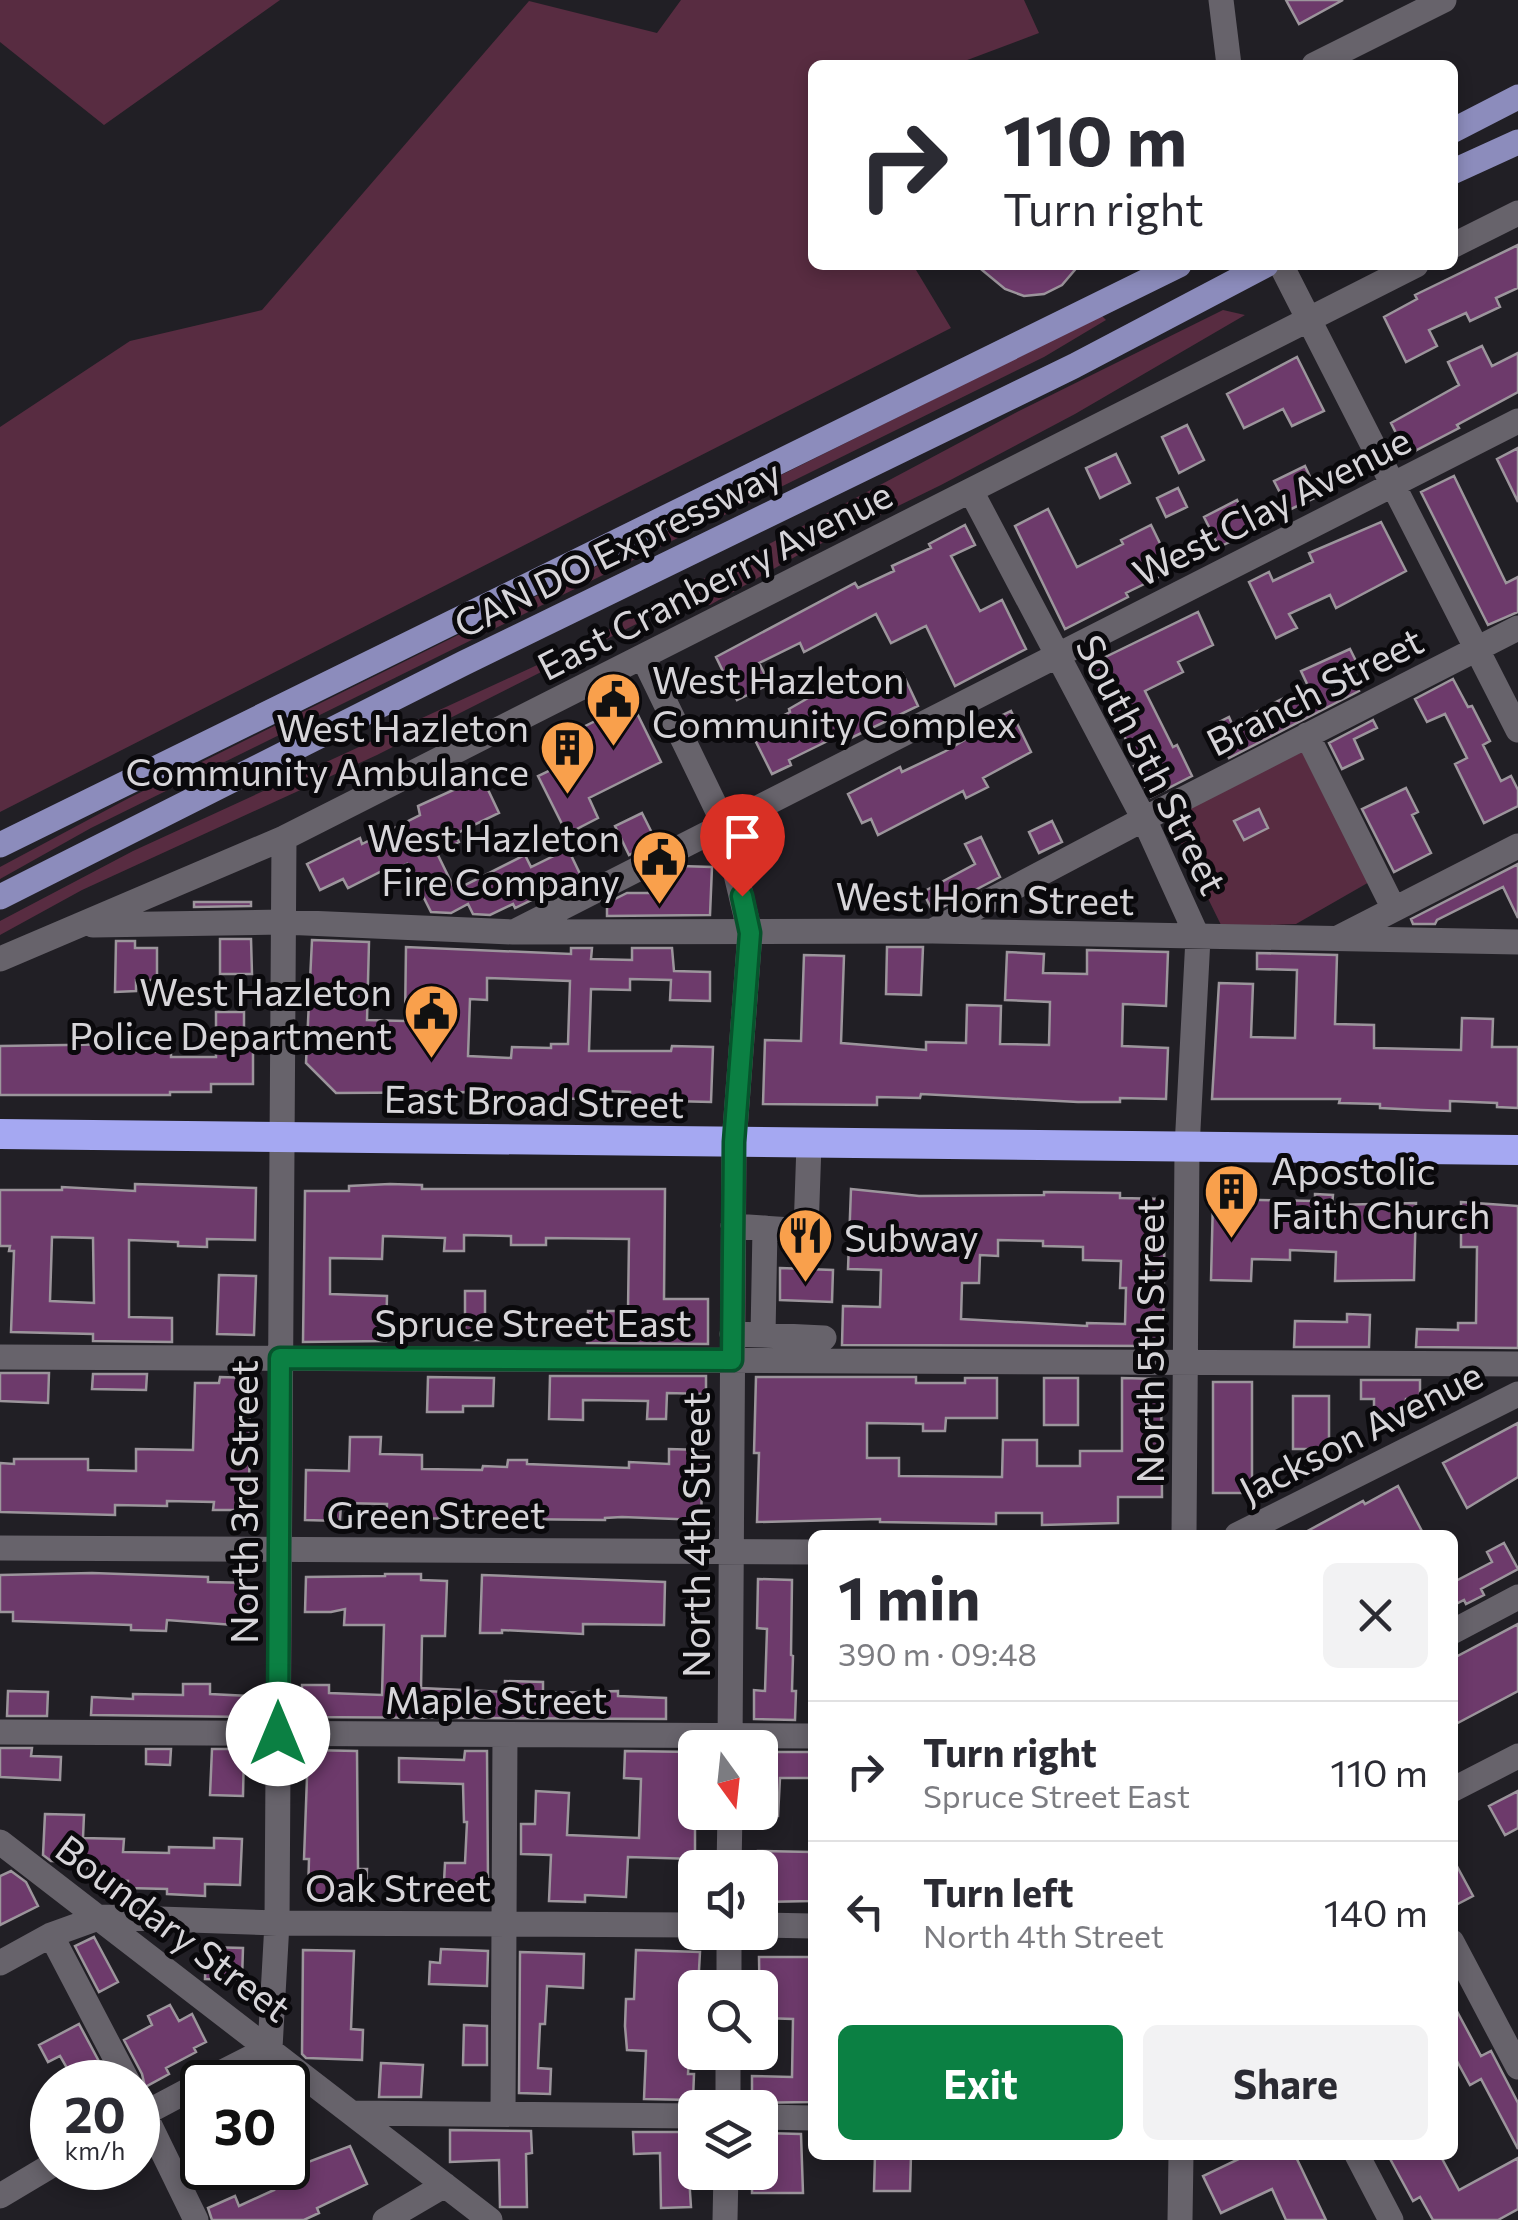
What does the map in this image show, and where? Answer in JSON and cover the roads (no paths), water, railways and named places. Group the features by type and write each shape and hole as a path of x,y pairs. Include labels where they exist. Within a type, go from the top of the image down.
{"highway":[{"name":"East Broad Street","path":"0,1134 1518,1150"}],"main road":[{"path":"1458,128 1518,98"},
{"path":"1458,169 1518,142"},
{"name":"CAN DO Expressway","path":"0,845 1169,270"},
{"name":"CAN DO Expressway","path":"0,897 446,672 1074,366 1256,270"}],"street":[{"path":"1222,0 1228,60"},
{"path":"1324,60 1444,0"},
{"path":"1458,243 1518,213"},
{"path":"1284,270 1518,730"},
{"name":"East Cranberry Avenue","path":"0,959 284,838 1406,270"},
{"name":"West Clay Avenue","path":"513,932 1518,421"},
{"name":"South 5th Street","path":"970,491 1144,818 1198,938 1187,1148"},
{"name":"Branch Street","path":"932,931 1144,818 1518,628"},
{"name":"North 4th Street","path":"643,658 724,824 750,933 734,1142 730,1730"},
{"path":"1307,735 1394,909"},
{"name":"North 3rd Street","path":"270,2048 277,1923 284,838"},
{"path":"1335,939 1518,846"},
{"name":"West Horn Street","path":"82,925 283,922 513,932 932,931 1518,942"},
{"path":"733,1226 806,1231 808,1144"},
{"name":"North 5th Street","path":"1184,1530 1187,1148"},
{"path":"763,1335 766,1228"},
{"path":"732,1347 763,1335 824,1338"},
{"name":"Spruce Street East","path":"0,1356 280,1358 732,1347 1186,1361 1518,1364"},
{"name":"Jackson Avenue","path":"1247,1530 1518,1394"},
{"name":"Green Street","path":"0,1548 808,1552"},
{"path":"1458,1629 1518,1597"},
{"name":"Maple Street","path":"0,1732 505,1735 678,1740"},
{"path":"503,2114 505,1735"},
{"name":"Maple Street","path":"778,1738 808,1736"},
{"path":"1458,1787 1518,1756"},
{"name":"Boundary Street","path":"0,1842 101,1916 490,2220"},
{"path":"0,1964 51,1935 101,1916"},
{"name":"Oak Street","path":"101,1916 277,1923 678,1925"},
{"path":"778,1925 808,1926"},
{"path":"51,1935 116,2060"},
{"path":"1458,1953 1517,2063"},
{"path":"247,2060 270,2048"},
{"path":"353,2112 678,2116"},
{"path":"778,2117 808,2118"},
{"path":"160,2149 196,2220"},
{"path":"1180,2160 1182,2214"},
{"path":"1360,2160 1390,2220"},
{"path":"0,2196 30,2179"},
{"path":"384,2220 445,2186"},
{"path":"725,2220 726,2190"}],"place":[{"name":"West Hazleton Community Complex","path":"613,749"},
{"name":"West Hazleton Community Ambulance","path":"568,797"},
{"name":"West Hazleton Fire Company","path":"659,907"},
{"name":"West Hazleton Police Department","path":"431,1061"},
{"name":"Apostolic Faith Church","path":"1232,1240"},
{"name":"Subway","path":"805,1285"}]}
